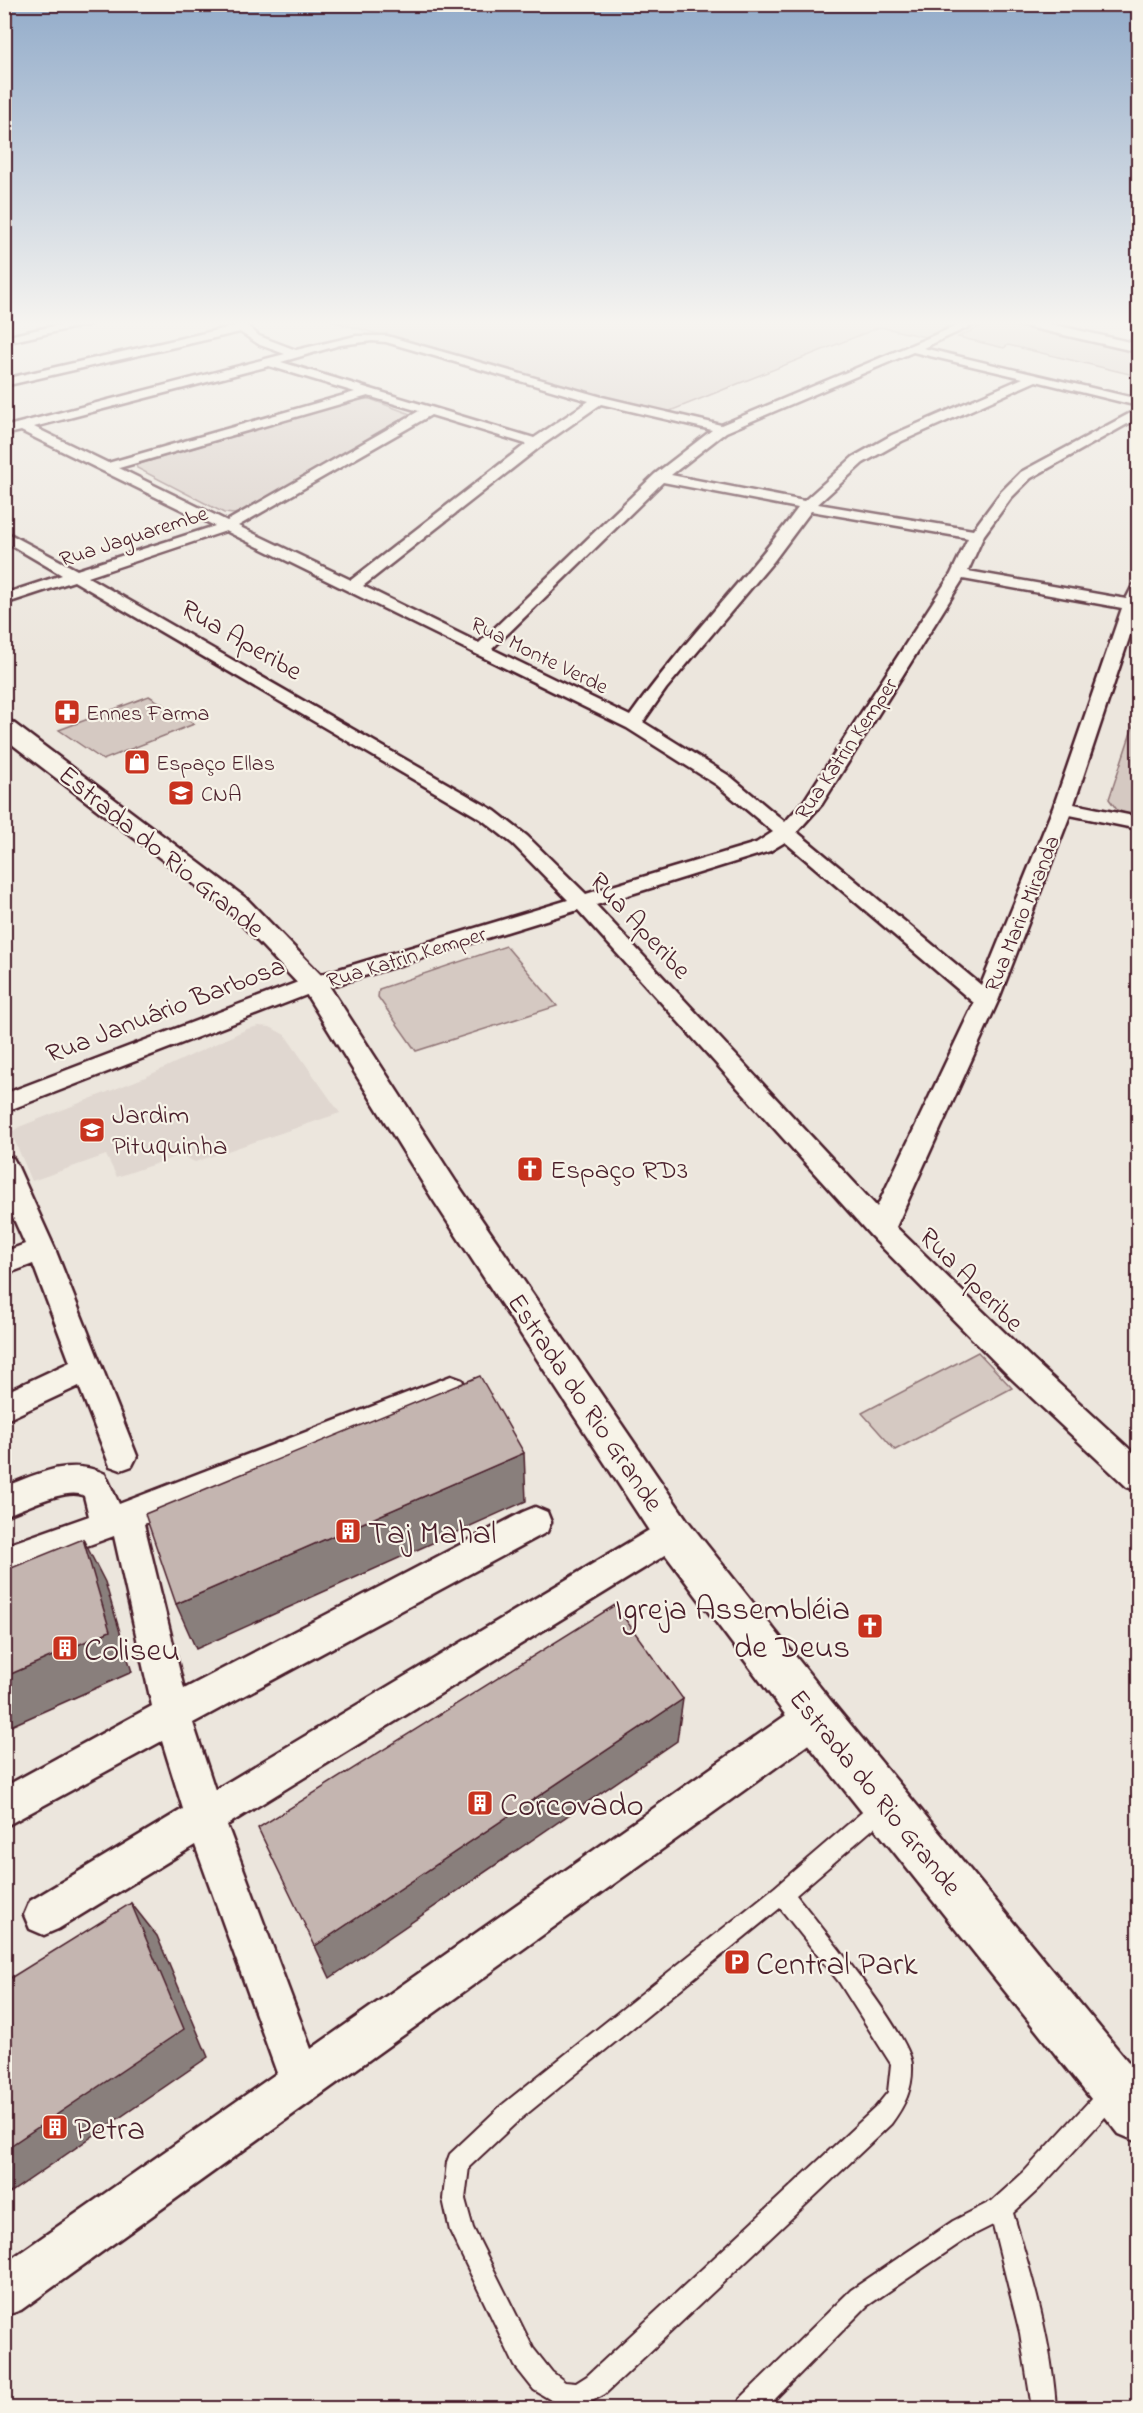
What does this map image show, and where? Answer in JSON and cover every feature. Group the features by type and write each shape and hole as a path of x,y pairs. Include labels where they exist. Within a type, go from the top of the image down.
{"main road":[{"name":"Estrada do Rio Grande","path":"4,727 238,905 314,984 444,1190 673,1533 815,1718 1127,2102"}],"street":[{"name":"Rua Monte Verde","path":"38,434 633,724 724,780 986,1001"},
{"path":"108,467 224,434"},
{"name":"Rua Jaguarembe","path":"4,599 228,526 389,434"},
{"path":"503,434 536,443"},
{"path":"352,586 550,434"},
{"path":"481,650 660,477 716,434"},
{"path":"633,724 660,686 768,559 807,506 858,460 879,447 909,434"},
{"name":"Rua Katrin Kemper","path":"314,984 764,847 787,832 812,804 959,574 977,535 1006,495 1026,476 1101,434"},
{"path":"660,477 807,506 977,535"},
{"name":"Rua Aperibe","path":"4,535 488,815 520,840 581,901 881,1229 1022,1370 1138,1477"},
{"path":"959,574 1136,599"},
{"name":"Rua Mario Miranda","path":"881,1229 986,1001 1063,808 1136,599"},
{"path":"1063,808 1138,823"},
{"name":"Rua Januário Barbosa","path":"4,1104 314,984"},
{"path":"4,1165 40,1249 120,1456"},
{"path":"4,1264 40,1249"},
{"path":"4,1408 86,1368"},
{"path":"4,1561 117,1520 469,1382"},
{"path":"4,1502 67,1480 89,1481 96,1486 117,1520 172,1716 205,1818 301,2080"},
{"path":"4,1808 534,1522"},
{"path":"44,1915 673,1533"},
{"path":"4,2293 301,2080 815,1718"}],"lane":[{"path":"782,1893 846,1975 892,2043 902,2063 898,2096 883,2116 596,2385 579,2396 561,2394 543,2381 524,2357 462,2231 454,2199 458,2162 510,2113 782,1893 886,1805"},
{"path":"749,2409 859,2298 961,2229 1000,2209 1127,2102"},
{"path":"1000,2209 1016,2260 1039,2360 1044,2409"}],"shaded area":[{"path":"243,434 380,434 234,514 224,513 137,468 136,465"},
{"path":"149,696 194,724 103,760 59,730"},
{"path":"1138,711 1138,818 1117,810 1109,799"},
{"path":"506,946 557,1006 416,1051 378,997 379,989"},
{"path":"259,1026 270,1027 285,1035 340,1113 195,1162 181,1155 117,1177 106,1155 32,1181 13,1137 12,1132 19,1127 143,1078 247,1029"},
{"path":"978,1352 1012,1388 895,1450 862,1413"}],"building":[{"path":"480,1376 524,1453 176,1604 145,1514"},
{"path":"83,1539 110,1631 4,1677 4,1571"},
{"name":"Corcovado","path":"615,1605 683,1699 315,1946 258,1828"},
{"name":"Petra","path":"131,1903 184,2029 4,2150 4,1982"}],"place":[{"name":"Ennes Farma","path":"67,712"},
{"name":"Espaço Ellas","path":"137,762"},
{"name":"CNA","path":"181,793"},
{"name":"Jardim Pituquinha","path":"92,1130"},
{"name":"Espaço RD3","path":"530,1169"},
{"name":"Taj Mahal","path":"348,1531"},
{"name":"Igreja Assembléia de Deus","path":"870,1626"},
{"name":"Coliseu","path":"65,1648"},
{"name":"Corcovado","path":"480,1803"},
{"name":"Central Park","path":"737,1962"},
{"name":"Petra","path":"55,2127"}]}
